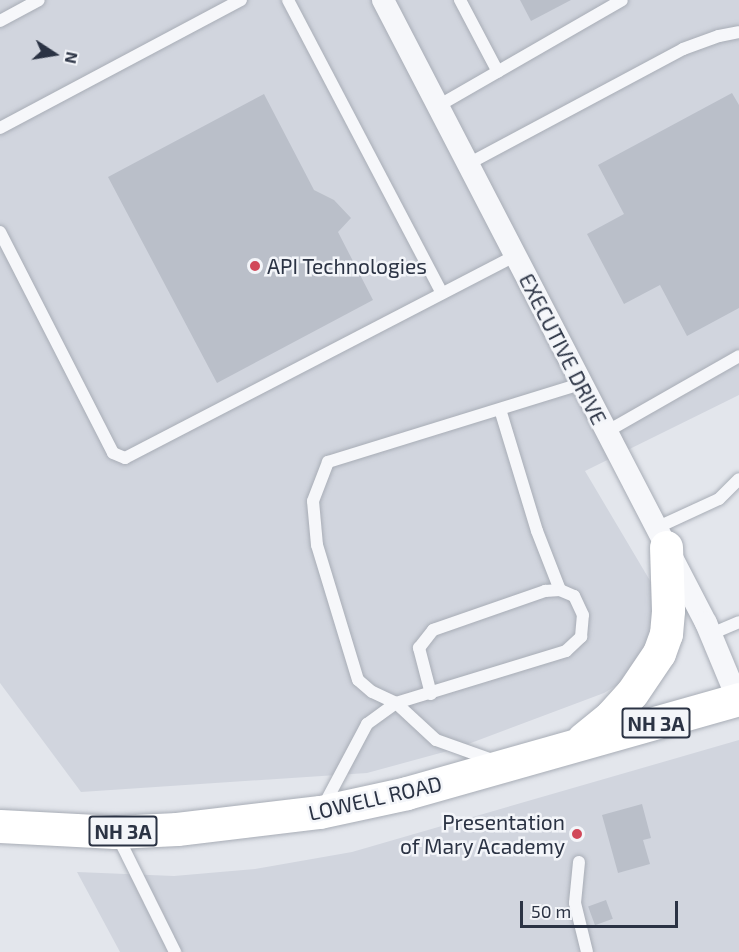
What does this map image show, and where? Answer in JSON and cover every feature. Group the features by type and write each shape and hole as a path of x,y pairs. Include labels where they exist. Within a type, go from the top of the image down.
{"main road":[{"path":"574,747 611,716 632,693 659,653 666,634 668,610 661,538"},
{"name":"LOWELL ROAD","path":"0,825 115,832 246,823 320,812 407,793 739,701"}],"street":[{"name":"EXECUTIVE DRIVE","path":"383,0 711,634 739,701"}],"lane":[{"path":"0,21 39,0"},
{"path":"0,128 241,0"},
{"path":"288,0 442,294"},
{"path":"460,0 498,72"},
{"path":"438,106 622,0"},
{"path":"468,164 683,49 719,36 739,32"},
{"path":"0,232 113,453 125,458 515,256"},
{"path":"606,432 739,356"},
{"path":"507,765 455,749 436,740 396,704 372,692 358,680 317,545 313,501 328,462 580,384"},
{"path":"500,409 537,531 560,590"},
{"path":"661,538 719,499 739,479"},
{"path":"320,812 368,724 396,704 431,694 566,651 581,637 584,615 574,596 560,590 528,597 433,630 419,648 431,694"},
{"path":"711,634 739,622"},
{"path":"115,832 175,952"},
{"path":"579,862 575,903 587,952"}],"shaded area":[{"path":"0,0 739,0 739,395 585,471 652,584 654,638 627,679 604,693 455,749 367,773 81,792 0,683"},
{"name":"Presentation of Mary Academy","path":"739,740 739,952 120,952 77,872 174,876 255,869 352,852"}],"building":[{"path":"520,0 571,0 531,21"},
{"path":"732,93 739,105 739,308 687,336 660,285 624,304 587,234 624,214 598,165"},
{"name":"API Technologies","path":"264,94 314,190 334,200 351,218 338,232 373,300 217,383 108,177"},
{"path":"642,804 651,838 643,840 650,864 618,873 602,815"},
{"path":"606,900 613,919 595,925 588,906"}],"place":[{"name":"API Technologies","path":"255,266"},
{"name":"Presentation of Mary Academy","path":"577,834"}]}
